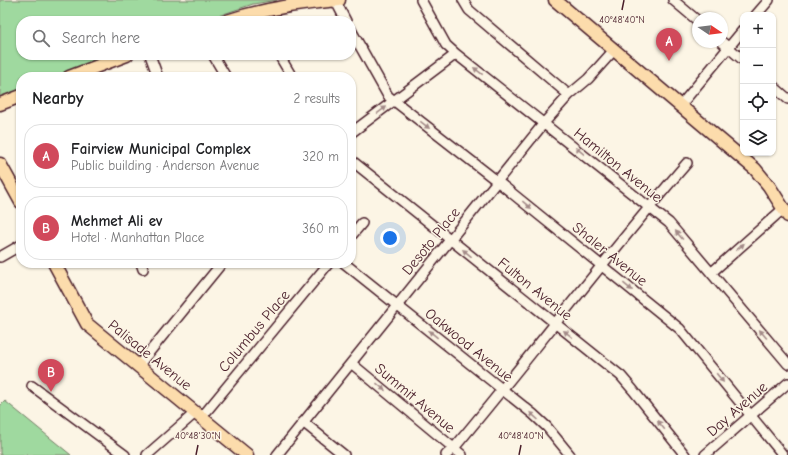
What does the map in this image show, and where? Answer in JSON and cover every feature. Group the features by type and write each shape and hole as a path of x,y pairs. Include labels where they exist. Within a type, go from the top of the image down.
{"main road":[{"path":"260,16 306,3 339,0"},
{"path":"555,0 755,169 769,186 786,212"},
{"path":"82,72 114,60"},
{"path":"0,104 16,98"},
{"path":"0,164 4,180 16,196"},
{"name":"Palisade Avenue","path":"57,268 87,324 247,455"}],"street":[{"path":"335,0 343,16"},
{"name":"Hamilton Avenue","path":"421,0 446,45 456,54 669,222 788,364"},
{"path":"463,0 469,10 569,95"},
{"path":"673,0 692,16"},
{"path":"758,12 768,0"},
{"path":"728,42 740,32"},
{"name":"Shaler Avenue","path":"356,39 388,96 497,181 680,329 783,455"},
{"path":"680,106 723,48"},
{"path":"728,48 740,58"},
{"name":"Desoto Place","path":"277,455 544,123 569,95 588,79 614,50"},
{"path":"356,129 456,54"},
{"path":"152,60 156,72"},
{"path":"216,60 223,72"},
{"path":"282,60 289,72"},
{"path":"776,89 788,99"},
{"name":"Fulton Avenue","path":"356,164 621,376 685,455"},
{"path":"446,455 454,448 502,390 649,207 687,164"},
{"path":"711,273 786,212"},
{"path":"356,230 362,223"},
{"path":"0,256 16,248"},
{"path":"138,366 218,268"},
{"name":"Columbus Place","path":"147,455 198,415 325,268"},
{"name":"Oakwood Avenue","path":"350,268 537,418 570,455"},
{"name":"Summit Avenue","path":"351,363 462,455"},
{"name":"Day Avenue","path":"705,455 788,384"},
{"path":"32,386 125,455"},
{"path":"303,422 344,455"}],"green space":[{"path":"0,0 277,0 253,4 218,16 16,16 16,60 98,60 67,72 16,72 16,92 0,98"},
{"path":"5,401 71,455 0,455 0,406"}],"place":[{"name":"Fairview Municipal Complex","path":"669,61"},
{"name":"Mehmet Ali ev","path":"51,392"}]}
